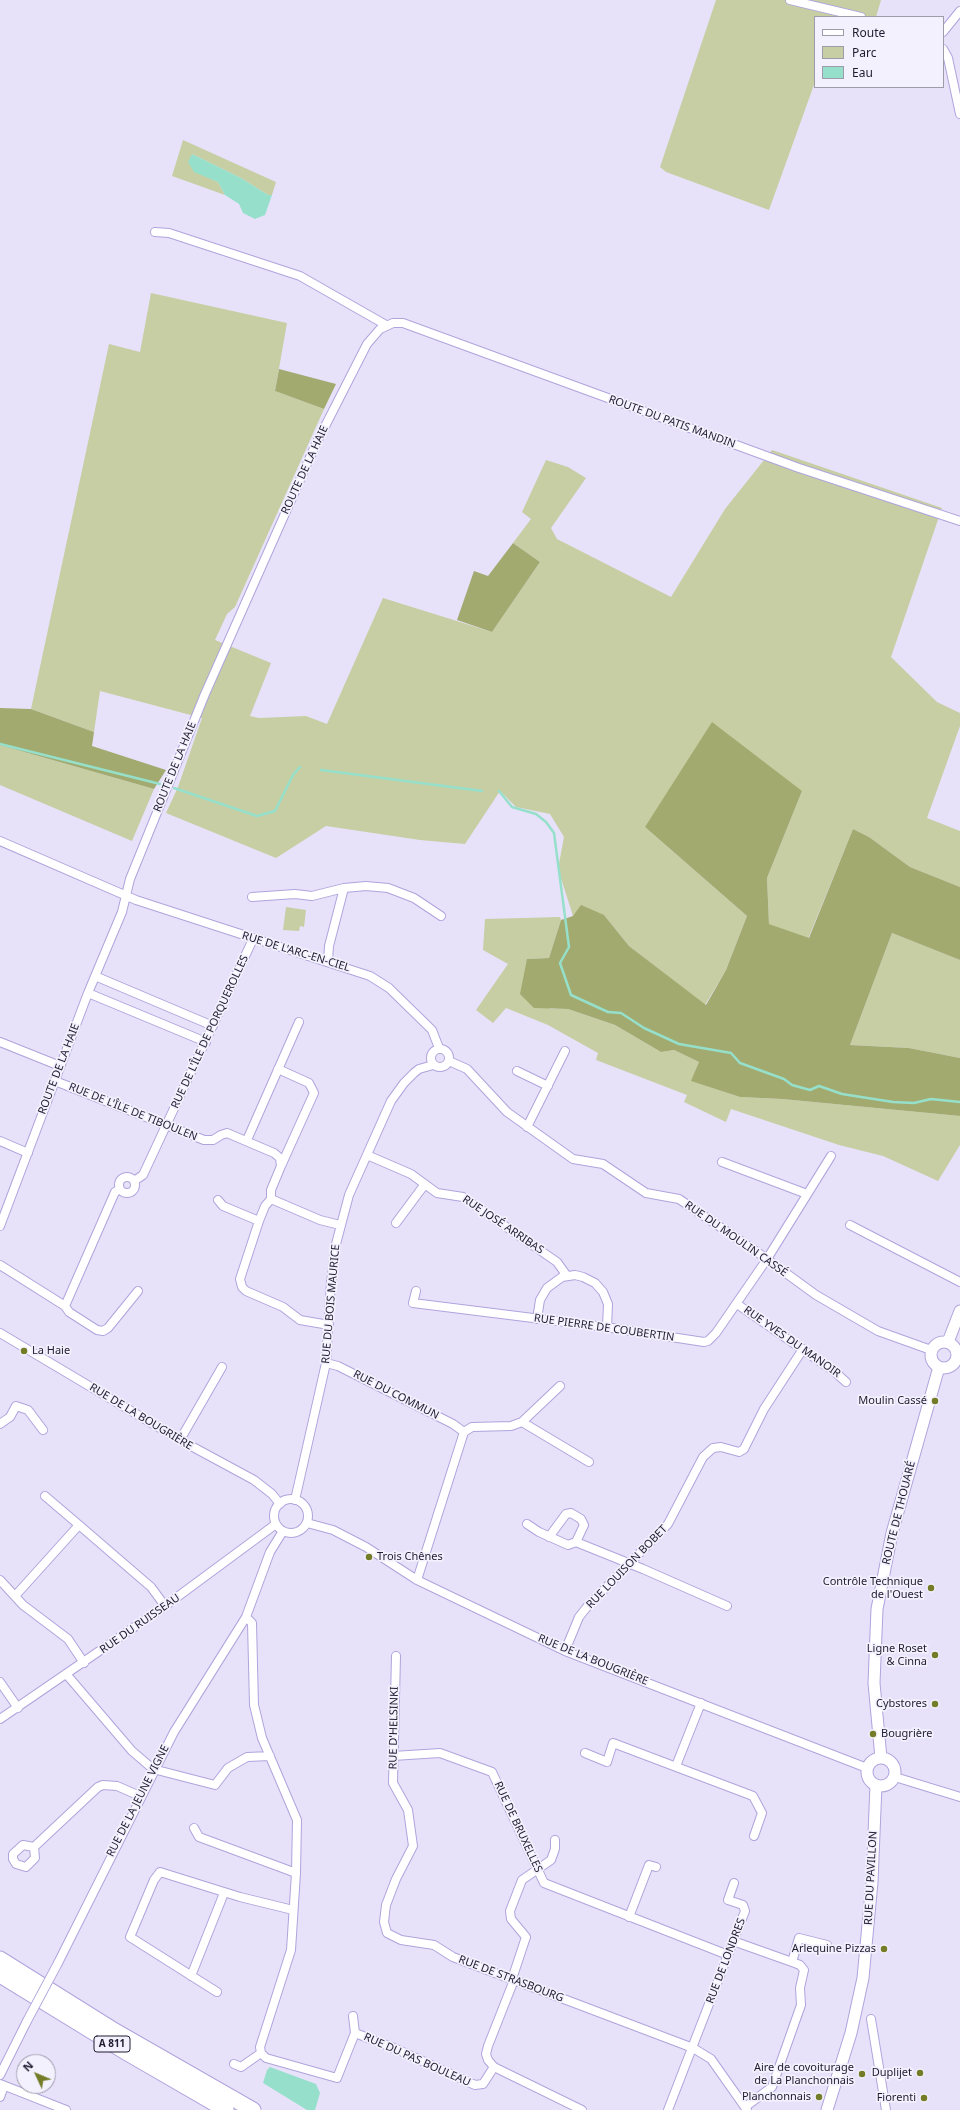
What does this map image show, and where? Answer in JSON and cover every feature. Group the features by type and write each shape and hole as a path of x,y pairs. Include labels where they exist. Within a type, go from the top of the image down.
{"highway":[{"name":"A 811","path":"0,1959 115,2031 253,2110"},
{"name":"A 811","path":"0,1975 111,2044 226,2110"}],"street":[{"path":"790,0 857,16"},
{"path":"944,31 960,11"},
{"path":"944,51 948,58 960,114"},
{"path":"154,232 169,233 300,276 386,325"},
{"name":"ROUTE DU PATIS MANDIN","path":"386,325 402,323 410,325 799,468 960,521"},
{"name":"ROUTE DE LA HAIE","path":"0,1226 94,976 122,912 124,896 130,879 205,694 315,446 367,344 380,329 386,325"},
{"name":"RUE DE L'ARC-EN-CIEL","path":"0,841 124,896 253,939 328,961 370,976 389,988 432,1030 439,1048"},
{"path":"252,897 295,894 312,896 344,888 366,886 388,888 410,896 441,916"},
{"path":"328,961 329,946 344,888"},
{"name":"RUE DE L'ÎLE DE PORQUEROLLES","path":"134,1182 143,1175 168,1124 253,939"},
{"path":"94,976 213,1026"},
{"path":"88,993 206,1042"},
{"path":"247,1140 299,1022"},
{"path":"0,1042 60,1066"},
{"path":"439,1048 447,1052 449,1061 442,1067 433,1065 430,1056 432,1052 439,1048"},
{"path":"527,1127 565,1051"},
{"name":"RUE DU MOULIN CASSÉ","path":"449,1061 467,1069 507,1112 573,1159 603,1164 646,1193 679,1199 767,1259 813,1293 878,1331 931,1350"},
{"name":"RUE DU BOIS MAURICE","path":"295,1500 326,1363 331,1282 340,1225 349,1195 392,1101 404,1083 419,1069 433,1065"},
{"path":"278,1069 309,1083 314,1092 271,1190 271,1199 265,1206 259,1221 240,1279 242,1287 246,1291 283,1307 300,1320 329,1325"},
{"path":"516,1071 548,1086"},
{"name":"RUE DE L'ÎLE DE TIBOULEN","path":"55,1081 159,1124 168,1124 204,1140 213,1140 227,1133 247,1140 274,1153 280,1158 281,1166"},
{"path":"0,1141 28,1152"},
{"name":"RUE JOSÉ ARRIBAS","path":"367,1155 411,1174 437,1193 463,1197 557,1262 567,1276"},
{"name":"RUE PIERRE DE COUBERTIN","path":"416,1291 413,1304 607,1327 704,1342 713,1337 737,1304 831,1156"},
{"path":"722,1162 807,1194"},
{"path":"123,1178 131,1178 134,1182 135,1187 130,1193 124,1193 120,1189 119,1184 123,1178"},
{"path":"396,1223 425,1184"},
{"path":"65,1306 115,1192 120,1189"},
{"path":"271,1199 320,1220 340,1225"},
{"path":"218,1200 223,1206 259,1221"},
{"path":"850,1225 960,1282"},
{"path":"0,1265 65,1306 69,1312 97,1330 103,1331 108,1328 138,1291"},
{"path":"537,1319 543,1293 551,1284 567,1276 584,1277 595,1283 603,1292 608,1304 607,1327"},
{"name":"RUE YVES DU MANOIR","path":"737,1304 803,1349 846,1382"},
{"path":"948,1342 960,1311"},
{"name":"RUE DE LA BOUGRIÈRE","path":"0,1332 180,1440 260,1484 280,1504"},
{"path":"940,1342 948,1342 956,1351 958,1360 951,1366 939,1368 933,1362 931,1350 940,1342"},
{"name":"RUE LOUISON BOBET","path":"565,1651 579,1617 668,1524 703,1457 712,1448 720,1447 739,1452 744,1449 764,1409 803,1349"},
{"name":"RUE DU COMMUN","path":"326,1363 338,1366 453,1424 464,1432"},
{"path":"180,1440 222,1367"},
{"name":"ROUTE DE THOUARÉ","path":"881,1758 874,1683 877,1609 894,1527 939,1368"},
{"path":"417,1580 464,1432 472,1427 511,1426 522,1422 560,1386"},
{"path":"0,1424 10,1417 16,1406 28,1410 43,1430"},
{"path":"522,1422 589,1462"},
{"path":"45,1496 151,1586 165,1606"},
{"path":"288,1500 295,1500 303,1504 306,1508 308,1518 307,1523 303,1529 296,1533 283,1531 276,1524 275,1512 280,1504 288,1500"},
{"path":"550,1537 566,1514 571,1514 581,1519 584,1525 576,1542"},
{"name":"RUE DE LA BOUGRIÈRE","path":"307,1523 333,1530 360,1544 417,1580 565,1651 868,1768"},
{"name":"RUE DU RUISSEAU","path":"0,1719 67,1675 165,1606 276,1524"},
{"path":"527,1524 568,1545 576,1542 727,1606"},
{"path":"15,1596 79,1525"},
{"name":"RUE DE LA JEUNE VIGNE","path":"0,2075 58,1963 153,1769 183,1715 246,1617 270,1552 283,1531"},
{"path":"0,1580 15,1596 68,1639 84,1663"},
{"path":"246,1617 252,1623 254,1705 262,1738 297,1820 296,1873 290,1950 260,2047 261,2054 266,2058 337,2078 355,2033 353,2016"},
{"name":"RUE D'HELSINKI","path":"396,1656 393,1783 402,1798"},
{"path":"67,1675 132,1751 153,1769 215,1785 228,1768 248,1757 270,1756"},
{"path":"0,1682 18,1708"},
{"path":"676,1766 701,1703"},
{"path":"585,1753 607,1762 613,1743 753,1796 762,1813 754,1836"},
{"name":"RUE DE BRUXELLES","path":"393,1756 440,1753 492,1772 544,1883 728,1955"},
{"path":"881,1758 889,1760 894,1765 895,1777 889,1784 876,1785 868,1776 868,1768 872,1761 881,1758"},
{"path":"895,1777 960,1797"},
{"path":"34,1847 98,1787 103,1785 117,1786 140,1796"},
{"name":"RUE DU PAVILLON","path":"827,2110 853,2028 863,1978 872,1882 876,1785"},
{"name":"RUE DE STRASBOURG","path":"402,1798 408,1810 413,1846 396,1879 395,1887 386,1905 384,1922 387,1933 400,1940 434,1944 453,1957 693,2048 711,2059 746,2108"},
{"path":"194,1828 199,1837 296,1873"},
{"path":"555,1840 555,1849 551,1860 522,1880 510,1911 511,1919 526,1937 513,1979 486,2054 494,2067 582,2110"},
{"path":"629,1917 649,1865 656,1867"},
{"path":"217,1992 130,1937 154,1880 160,1872 224,1893 293,1910"},
{"name":"RUE DE LONDRES","path":"668,2110 745,1911 743,1905 728,1900 734,1883"},
{"path":"191,1976 224,1893"},
{"path":"792,1962 799,1938 827,1945"},
{"path":"733,1941 800,1965 804,1970 800,1988 801,2005 772,2087 746,2108"},
{"path":"871,2019 886,2110"},
{"name":"RUE DU PAS BOULEAU","path":"355,2033 394,2048 475,2085 483,2084 494,2067"},
{"path":"234,2064 241,2067 261,2054"},
{"path":"0,2097 2,2085 66,2110"}],"green space":[{"path":"716,0 881,0 876,16 814,16 814,85 769,210 666,172 660,167"},
{"path":"183,140 276,182 272,195 268,195 241,178 192,154 194,171 218,182 225,195 172,176"},
{"path":"151,293 287,323 275,391 324,409 235,607 227,614 215,640 271,663 250,716 259,718 306,716 327,724 383,598 492,632 540,562 513,543 531,519 522,512 546,460 568,467 586,478 551,528 557,539 671,597 725,509 772,450 942,508 891,657 937,702 960,713 960,726 927,818 960,831 960,887 910,867 869,837 853,829 808,939 769,924 767,878 802,791 645,827 747,916 726,970 705,1005 629,946 604,915 573,916 558,869 564,837 550,814 516,807 500,791 465,844 420,840 326,826 276,858 166,813 178,787 202,718 100,691 94,732 31,709 109,344 140,352"},
{"path":"0,745 154,789 132,841 0,785"},
{"path":"286,907 306,910 304,927 300,926 299,931 283,930"},
{"path":"560,917 561,920 549,958 527,959 550,1009 568,1009 615,1025 661,1052 674,1050 699,1062 692,1081 740,1097 782,1099 960,1116 960,1145 938,1181 883,1156 839,1145 731,1109 726,1122 684,1102 687,1095 596,1060 598,1053 548,1025 506,1008 493,1023 476,1010 508,964 483,950 485,919"},
{"path":"892,933 960,960 960,1058 909,1048 850,1045"}],"shaded area":[{"path":"279,369 336,384 324,409 275,391"},
{"path":"513,543 540,562 492,632 457,620 474,571 488,576"},
{"path":"0,708 31,709 94,732 92,746 166,770 154,789 0,745"},
{"path":"712,722 802,791 767,878 769,924 809,938 853,829 869,837 910,867 960,887 960,960 892,933 850,1045 909,1048 960,1058 960,1116 782,1099 740,1097 691,1081 699,1062 674,1050 661,1052 615,1025 568,1009 534,1008 520,994 527,959 549,958 561,920 573,916 581,905 604,915 629,946 706,1005 726,970 747,916 645,827"}],"water":[{"path":"192,154 241,178 268,195 272,195 265,215 255,219 243,213 239,204 225,195 218,182 194,172 188,162"},
{"path":"270,2067 316,2084 320,2093 315,2110 307,2110 263,2083 267,2070"}],"waterway":[{"path":"0,744 160,784"},
{"path":"174,788 257,816 275,811 293,775 300,767"},
{"path":"321,770 482,791"},
{"path":"499,791 512,807 536,814 546,822 554,833 569,947 560,963 571,995 608,1012 621,1013 644,1028 679,1044 731,1053 740,1063 784,1079 792,1085 810,1090 819,1086 842,1094 893,1102 914,1103 931,1099 960,1102"}],"place":[{"name":"La Haie","path":"24,1351"},
{"name":"Moulin Cassé","path":"935,1401"},
{"name":"Trois Chênes","path":"369,1557"},
{"name":"Contrôle Technique de l'Ouest","path":"931,1588"},
{"name":"Ligne Roset & Cinna","path":"935,1655"},
{"name":"Cybstores","path":"935,1704"},
{"name":"Bougrière","path":"873,1734"},
{"name":"Arlequine Pizzas","path":"884,1949"},
{"name":"Duplijet","path":"920,2073"},
{"name":"Aire de covoiturage de La Planchonnais","path":"862,2074"},
{"name":"Planchonnais","path":"819,2097"},
{"name":"Fiorenti","path":"924,2098"}]}
